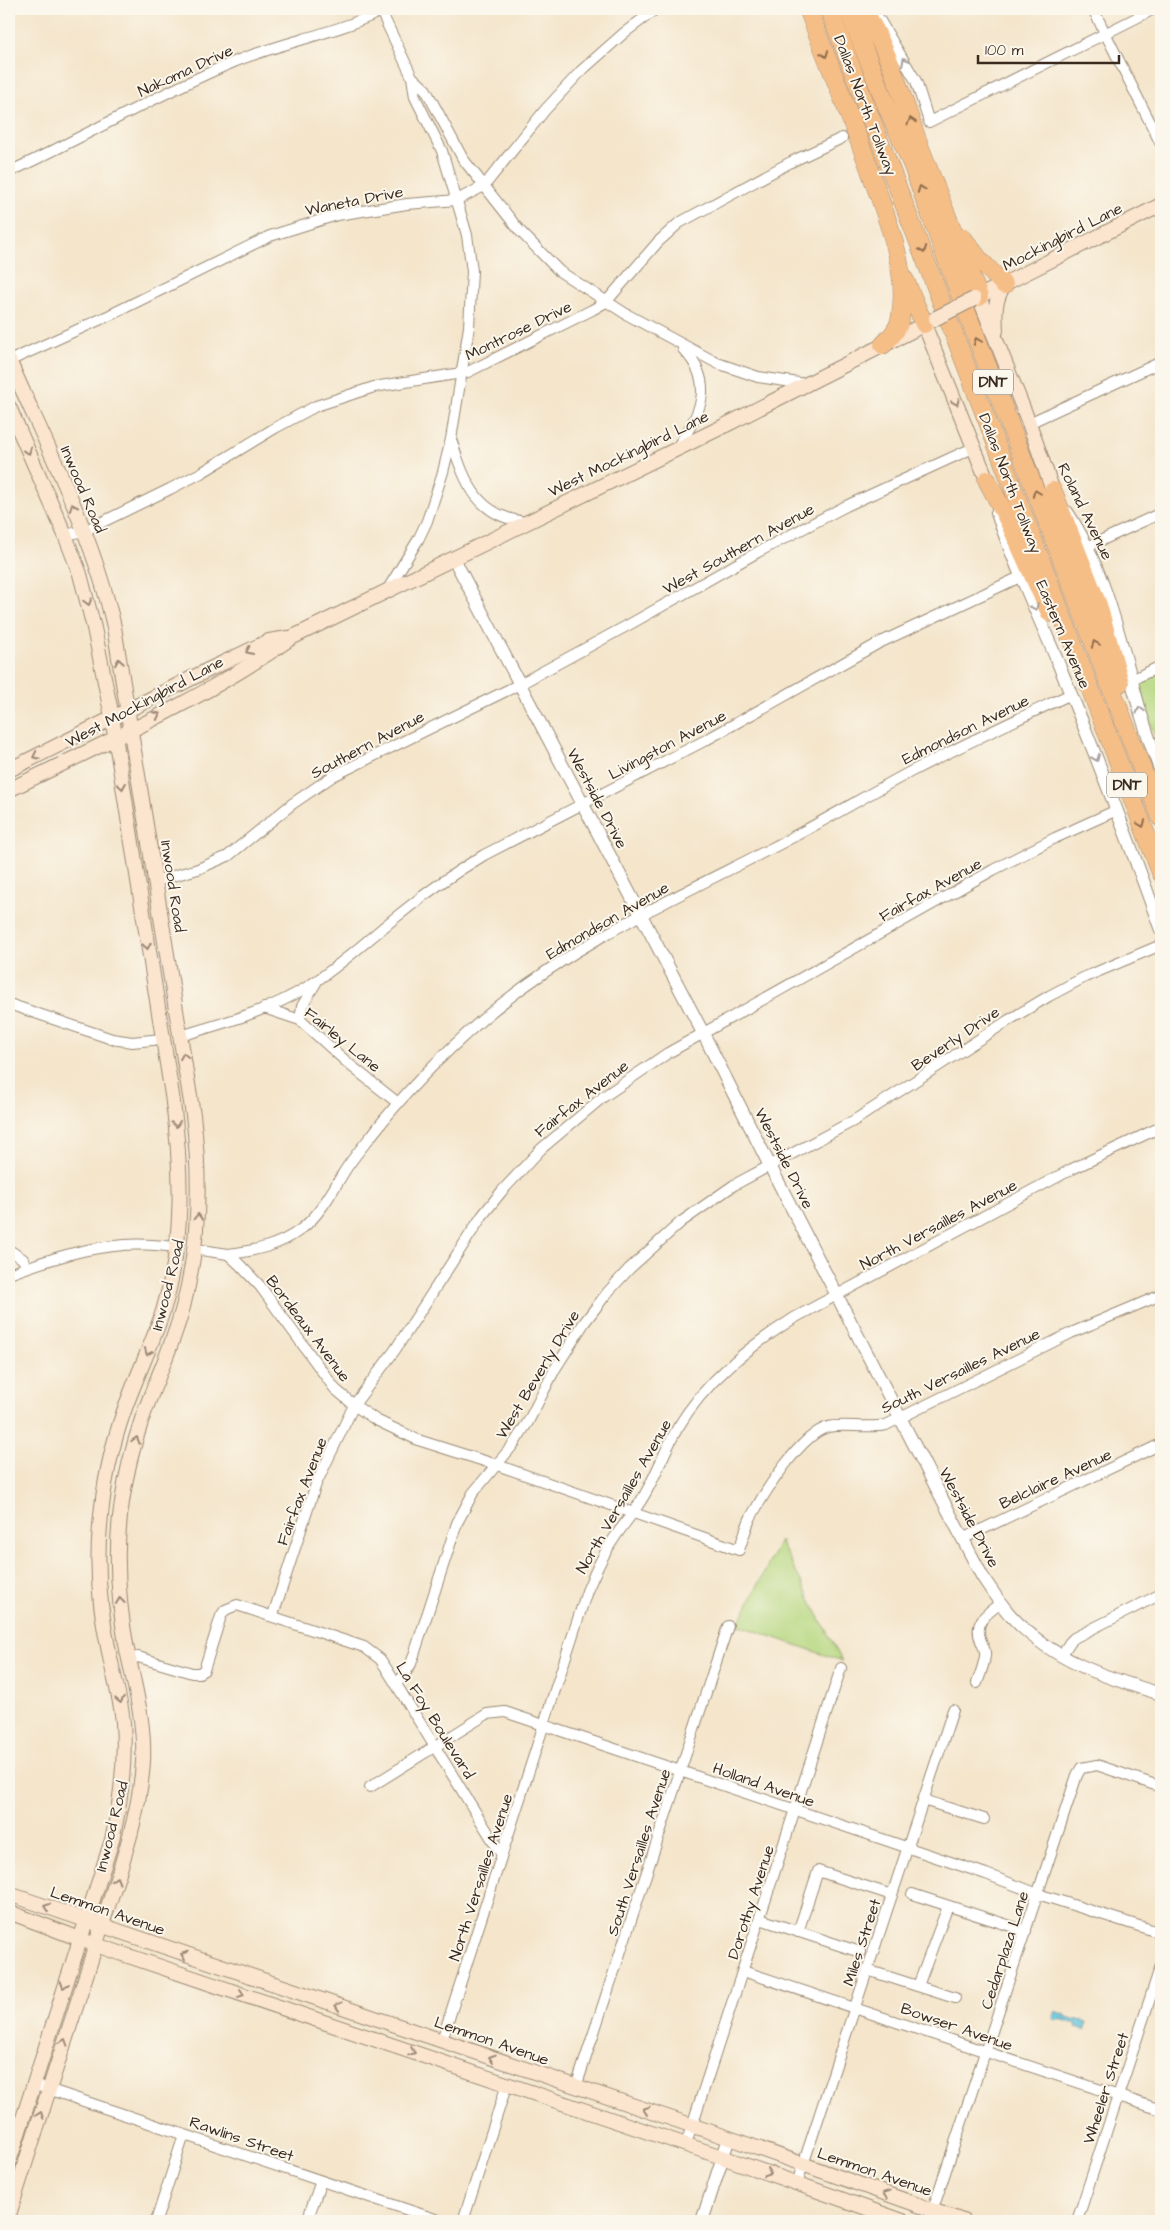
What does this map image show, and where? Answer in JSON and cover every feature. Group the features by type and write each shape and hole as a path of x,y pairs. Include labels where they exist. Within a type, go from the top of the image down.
{"highway":[{"path":"808,9 860,142 891,232 898,264 902,301 900,320 896,330 883,345"},
{"name":"Dallas North Tollway","path":"829,9 940,294 1092,698 1161,874"},
{"name":"Dallas North Tollway","path":"848,9 913,166 952,276 1161,818"},
{"path":"863,9 888,55 921,149 948,216 976,298"},
{"path":"948,216 978,260 1004,285"},
{"path":"898,264 930,321"},
{"path":"987,480 1010,524 1042,598 1092,698"},
{"path":"1053,490 1098,606 1138,755"}],"main road":[{"name":"Mockingbird Lane","path":"976,298 1161,205"},
{"path":"996,342 995,307 997,298 1004,285"},
{"name":"West Mockingbird Lane","path":"9,790 212,687 265,656 291,638 529,522 976,298"},
{"name":"Roland Avenue","path":"976,298 1029,423 1053,490"},
{"name":"Eastern Avenue","path":"930,321 987,480"},
{"name":"Inwood Road","path":"9,361 84,530 107,598 180,1036 198,1156 199,1188 195,1250 182,1310 142,1420 130,1460 122,1504 118,1558 120,1605 141,1717 143,1763 138,1805 102,1927 9,2215"},
{"name":"Inwood Road","path":"9,407 65,535 88,602 112,718 179,1155 177,1247 163,1311 124,1410 112,1450 102,1505 99,1558 101,1600 122,1715 125,1761 120,1807 112,1840 79,1938 9,2162"},
{"name":"West Mockingbird Lane","path":"9,770 126,710 269,642 291,638"},
{"path":"162,1039 180,1036"},
{"path":"178,1232 188,1246 195,1250"},
{"path":"177,1247 186,1259 191,1272"},
{"path":"99,1558 118,1558"},
{"path":"109,1652 128,1654"},
{"path":"125,1761 143,1763"},
{"name":"Lemmon Avenue","path":"9,1894 729,2138 931,2216 963,2221"},
{"path":"9,1912 96,1945 686,2144 903,2221"},
{"path":"203,1981 208,1963"},
{"path":"262,2001 268,1983"},
{"path":"435,2060 442,2040"},
{"path":"507,2084 514,2066"},
{"path":"570,2105 576,2087"}],"street":[{"name":"Waneta Drive","path":"9,361 110,315 231,254 279,233 338,215 407,204 457,200 484,186 545,110 581,71 624,33 656,9"},
{"path":"873,9 916,81 928,122 1154,9"},
{"path":"1093,9 1161,144"},
{"path":"380,10 412,76 415,97 442,151 467,235 472,272 469,327 451,439 443,472 427,521 418,540 385,592"},
{"name":"Nakoma Drive","path":"9,172 208,73 282,45 361,21 380,10"},
{"path":"412,76 426,90 455,145 484,186 519,230 550,264 606,302 675,341 736,371 758,377 806,384"},
{"name":"Montrose Drive","path":"65,535 84,530 201,473 275,428 316,406 346,395 396,382 460,375 606,302 658,242 679,223 791,162 842,138"},
{"path":"675,341 697,365 703,390 700,410 695,421 675,449"},
{"path":"1029,423 1161,362"},
{"path":"451,439 461,470 480,503 509,519 529,522"},
{"name":"West Southern Avenue","path":"520,684 758,552 846,506 975,447"},
{"name":"Eastern Avenue","path":"987,480 1020,577 1071,694 1117,810 1161,930"},
{"name":"Roland Avenue","path":"1053,490 1087,547 1113,616 1131,680 1161,772"},
{"path":"1087,547 1161,513"},
{"name":"Westside Drive","path":"454,559 642,915 836,1296 982,1576 1001,1603 1032,1636 1062,1656 1091,1672 1161,1694"},
{"name":"Livingston Avenue","path":"180,1036 236,1019 288,998 319,979 400,913 456,872 519,835 583,805 706,740 879,643 1020,577"},
{"path":"1131,680 1161,666"},
{"name":"Southern Avenue","path":"155,881 198,869 228,856 292,804 333,776 520,684"},
{"name":"Edmondson Avenue","path":"228,1254 267,1247 294,1234 310,1222 326,1202 345,1171 373,1133 398,1103 450,1049 510,998 581,948 789,839 913,771 1071,694"},
{"name":"Fairfax Avenue","path":"273,1616 316,1484 354,1405 394,1350 482,1216 522,1168 569,1124 603,1097 648,1066 703,1033 993,870 1055,838 1117,810"},
{"name":"Beverly Drive","path":"770,1166 855,1120 1049,996 1085,977 1161,945"},
{"path":"300,1020 302,1006 319,979"},
{"path":"9,1004 112,1039 132,1042 162,1039"},
{"name":"Fairley Lane","path":"264,1008 300,1020 350,1065 398,1103"},
{"name":"North Versailles Avenue","path":"442,2040 595,1571 612,1542 645,1494 677,1429 694,1403 714,1381 766,1336 836,1296 1072,1169 1161,1128"},
{"name":"West Beverly Drive","path":"396,1683 403,1677 411,1664 465,1506 473,1492 497,1465 528,1422 555,1368 584,1323 612,1286 654,1244 706,1202 770,1166"},
{"path":"9,1274 26,1267 93,1249 138,1244 177,1247"},
{"path":"9,1250 23,1259 26,1267"},
{"path":"195,1250 228,1254"},
{"name":"Bordeaux Avenue","path":"228,1254 260,1286 331,1384 354,1405 376,1420 418,1440 497,1465 739,1550"},
{"name":"South Versailles Avenue","path":"739,1550 750,1518 765,1493 785,1465 817,1432 829,1427 871,1428 886,1425 1072,1333 1161,1295"},
{"name":"Belclaire Avenue","path":"962,1539 1161,1444"},
{"path":"1062,1656 1074,1638 1161,1594"},
{"path":"977,1683 985,1656 978,1629 980,1621 985,1614 1001,1603"},
{"name":"La Foy Boulevard","path":"128,1654 192,1673 199,1673 204,1670 221,1616 225,1610 237,1605 364,1647 380,1659 396,1683 502,1855"},
{"name":"South Versailles Avenue","path":"576,2087 728,1626"},
{"name":"Dorothy Avenue","path":"686,2144 841,1668"},
{"name":"Miles Street","path":"797,2183 953,1710"},
{"name":"Holland Avenue","path":"370,1787 487,1714 505,1712 1038,1894 1161,1933"},
{"name":"Cedarplaza Lane","path":"931,2216 1077,1775 1081,1768 1097,1765 1161,1787"},
{"path":"923,1800 984,1819"},
{"path":"798,1932 818,1870 892,1895"},
{"path":"912,1894 1026,1930"},
{"path":"918,1986 948,1906"},
{"path":"760,1919 860,1952"},
{"name":"Wheeler Street","path":"1077,2221 1161,1965"},
{"path":"867,1970 955,1998"},
{"name":"Bowser Avenue","path":"743,1971 1161,2110"},
{"name":"Rawlins Street","path":"33,2084 442,2221"},
{"path":"463,2221 507,2084"},
{"path":"156,2221 184,2134"},
{"path":"702,2221 729,2138"},
{"path":"307,2221 321,2181"}],"green space":[{"path":"1161,673 1161,756 1139,686 1142,681"},
{"path":"780,1541 842,1661 738,1625"}],"water":[{"path":"1056,2011 1066,2015 1066,2017 1087,2022 1084,2030 1076,2027 1077,2024 1053,2019"}]}
